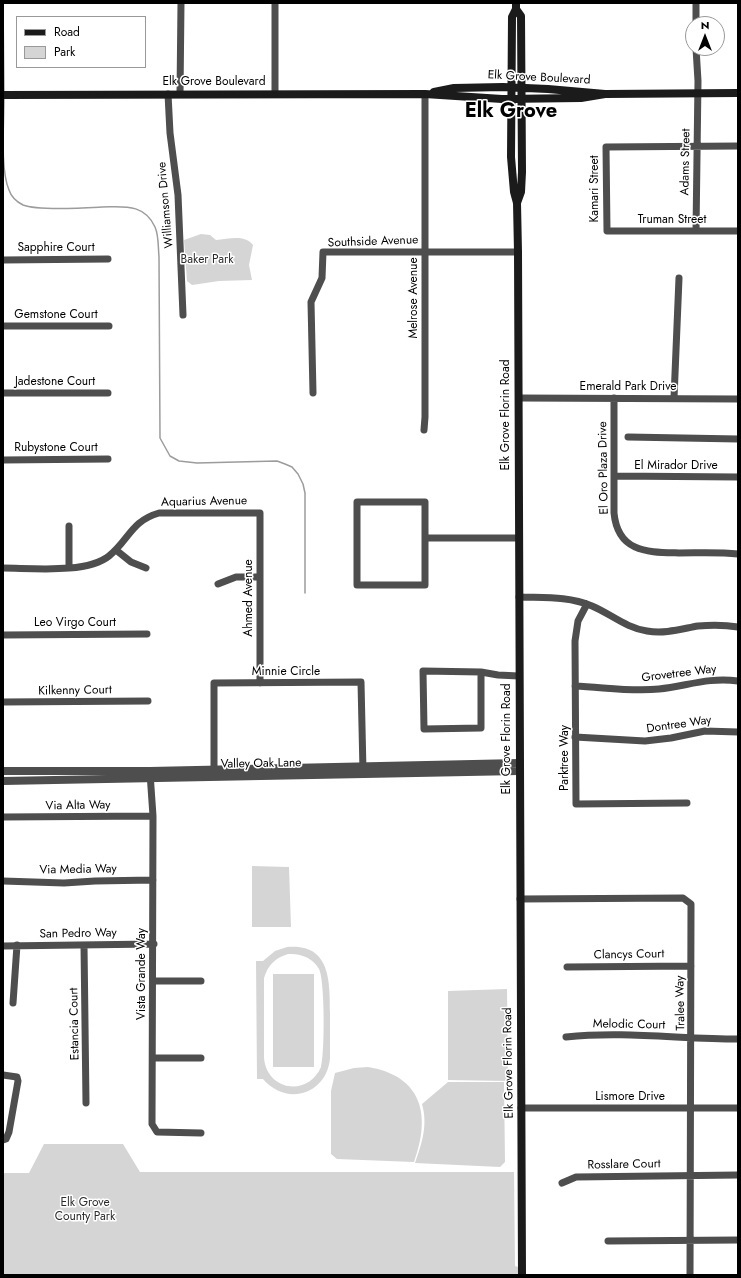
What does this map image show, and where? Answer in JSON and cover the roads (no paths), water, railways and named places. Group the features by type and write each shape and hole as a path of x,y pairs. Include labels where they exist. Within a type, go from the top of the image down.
{"main road":[{"name":"Elk Grove Florin Road","path":"516,6 512,17 512,165 514,192 517,203 518,252 522,1275"},
{"name":"Elk Grove Florin Road","path":"516,6 520,16 521,98 521,192 517,203"},
{"name":"Elk Grove Boulevard","path":"425,94 454,88 520,88 605,94 738,93"},
{"name":"Elk Grove Boulevard","path":"3,95 425,94 512,99 581,98 605,94"}],"street":[{"path":"180,94 181,3"},
{"path":"275,3 275,94"},
{"path":"696,3 696,16"},
{"name":"Adams Street","path":"696,56 698,93 696,231"},
{"name":"Williamson Drive","path":"168,94 170,133 178,195 183,315"},
{"name":"Melrose Avenue","path":"424,430 425,94"},
{"path":"697,147 738,146"},
{"name":"Kamari Street","path":"606,231 606,147 697,147"},
{"name":"Truman Street","path":"606,231 738,231"},
{"name":"Southside Avenue","path":"313,394 311,302 322,278 323,252 518,252"},
{"name":"Sapphire Court","path":"3,260 108,259"},
{"path":"674,398 679,278"},
{"name":"Gemstone Court","path":"3,326 110,326"},
{"name":"Jadestone Court","path":"3,393 108,393"},
{"name":"Emerald Park Drive","path":"519,398 738,399"},
{"name":"El Oro Plaza Drive","path":"614,398 615,519 622,536 631,545 648,552 738,554"},
{"path":"628,437 738,439"},
{"name":"Rubystone Court","path":"3,460 108,459"},
{"name":"El Mirador Drive","path":"614,476 738,477"},
{"path":"357,502 425,502 425,538 425,585 357,585 357,502"},
{"name":"Aquarius Avenue","path":"3,568 69,568 96,564 116,550 136,524 159,513 260,513"},
{"name":"Ahmed Avenue","path":"260,513 260,683"},
{"path":"69,526 69,568"},
{"path":"425,538 519,538"},
{"path":"116,550 131,562 146,568"},
{"path":"218,584 236,577 260,577"},
{"path":"519,597 557,598 587,604 626,625 648,632 666,632 714,625 738,627"},
{"name":"Parktree Way","path":"587,604 581,615 576,634 576,804 687,804"},
{"name":"Leo Virgo Court","path":"3,635 147,634"},
{"path":"481,672 481,728 424,729 424,671 481,672 498,675 519,676"},
{"name":"Grovetree Way","path":"575,686 644,690 658,689 700,680 738,681"},
{"name":"Minnie Circle","path":"214,777 214,683 361,682 363,770"},
{"name":"Kilkenny Court","path":"3,702 148,701"},
{"name":"Dontree Way","path":"575,737 658,741 705,731 738,732"},
{"name":"Valley Oak Lane","path":"3,771 214,777 363,770 519,767"},
{"name":"Valley Oak Lane","path":"3,781 150,775 214,768 363,770"},
{"name":"Vista Grande Way","path":"150,775 153,816 153,1128 157,1132 165,1134 201,1134"},
{"name":"Via Alta Way","path":"3,817 153,816"},
{"name":"Via Media Way","path":"3,881 64,883 153,880"},
{"name":"Tralee Way","path":"520,899 683,898 691,904 692,1039 691,1099 689,1107 690,1275"},
{"name":"San Pedro Way","path":"3,946 154,944"},
{"path":"13,1003 17,945"},
{"name":"Estancia Court","path":"84,945 86,1103"},
{"name":"Clancys Court","path":"567,967 691,966"},
{"path":"153,981 200,981"},
{"name":"Melodic Court","path":"566,1037 665,1036 692,1039 738,1039"},
{"path":"153,1058 202,1058"},
{"path":"3,1075 17,1077 18,1081 9,1132 6,1139 3,1140"},
{"name":"Lismore Drive","path":"521,1108 738,1108"},
{"name":"Rosslare Court","path":"562,1183 576,1177 738,1175"},
{"path":"608,1241 738,1240"}],"waterway":[{"path":"3,3 4,93"},
{"path":"4,99 4,170 9,190 16,201 23,205 39,208 132,208 145,214 155,227 159,257 160,438 170,456 179,461 197,463 277,461 292,467 298,474 303,484 305,493 305,593"}],"district":[{"name":"Elk Grove","path":"511,112"}],"park label":[{"name":"Baker Park","path":"207,260"},
{"name":"Elk Grove County Park","path":"85,1210"}]}
